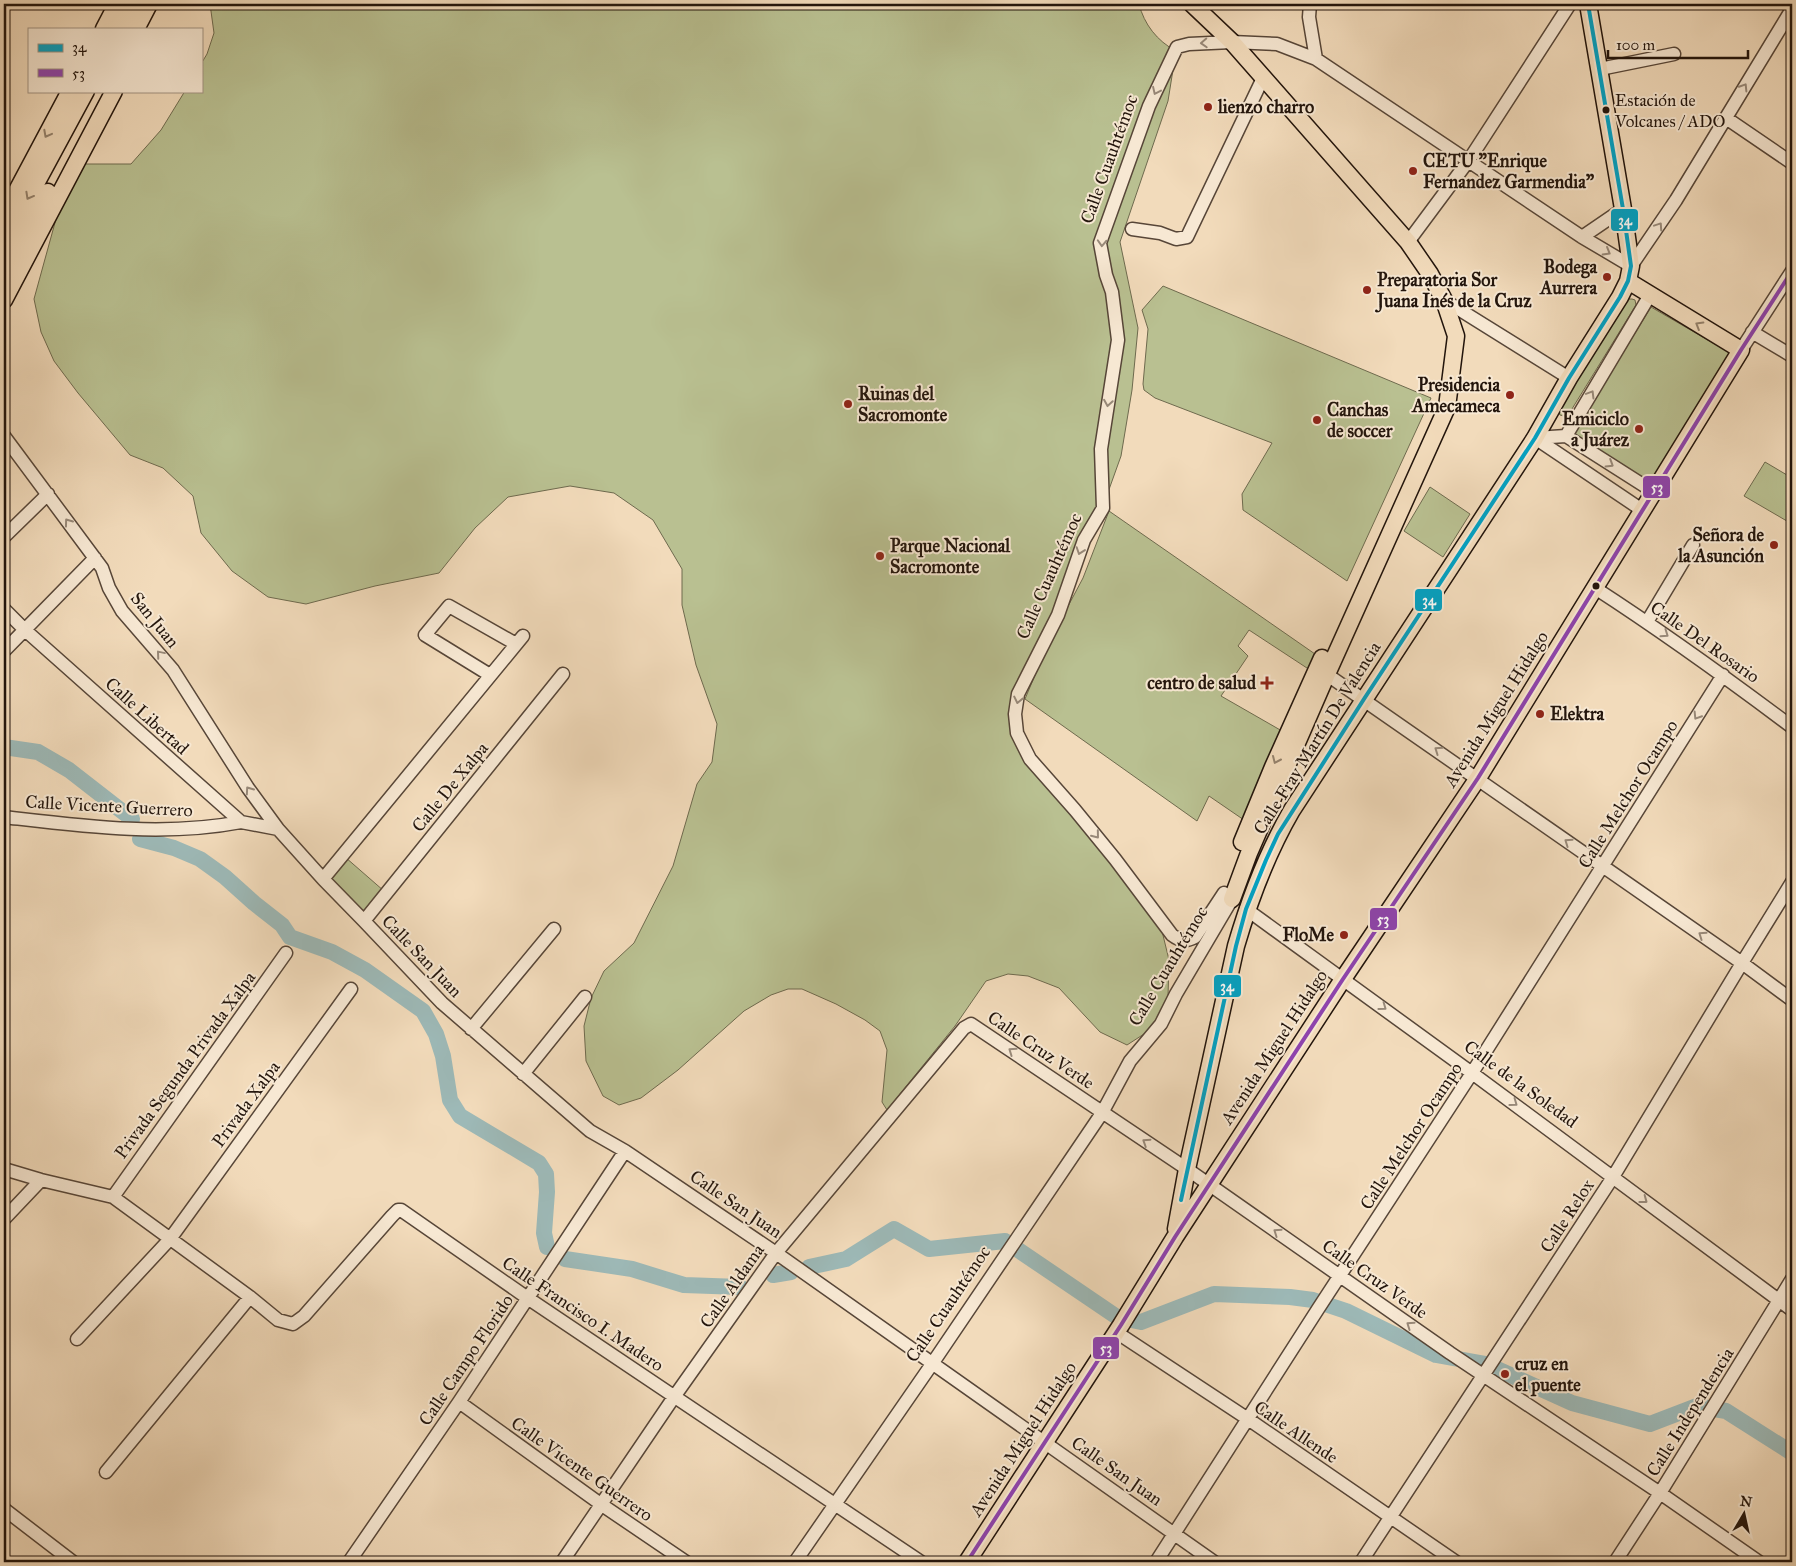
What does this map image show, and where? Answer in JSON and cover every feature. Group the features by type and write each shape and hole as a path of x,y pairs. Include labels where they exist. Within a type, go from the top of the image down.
{"main road":[{"path":"105,28 117,4"},
{"path":"121,28 133,4"},
{"path":"137,28 149,4"},
{"path":"148,28 160,4"},
{"path":"1192,4 1232,42"},
{"path":"1588,4 1623,208 1630,274 1650,295 1741,350"},
{"name":"Calle Cuauhtémoc","path":"1228,896 1244,837 1295,733 1404,490 1447,407 1456,336 1444,300 1430,274 1408,242 1232,42"},
{"path":"4,215 69,92"},
{"path":"4,274 60,156 86,92"},
{"path":"4,243 101,92"},
{"path":"4,300 113,92"},
{"name":"Calle Fray Martín De Valencia","path":"1174,1236 1236,946 1246,909 1278,834 1535,438 1569,378 1620,297 1630,274"},
{"name":"Avenida Miguel Hidalgo","path":"967,1562 1118,1328 1174,1236 1478,778 1741,350"},
{"name":"Calle de la Soledad","path":"1228,896 1246,909"}],"street":[{"path":"1310,4 1309,17 1316,59"},
{"path":"1408,242 1468,160 1570,4"},
{"path":"1232,42 1277,44 1316,59 1582,237 1630,274 1792,9"},
{"name":"Calle Cuauhtémoc","path":"1228,896 1195,937 1184,941 1178,940 1172,935 1115,859 1030,759 1017,733 1015,714 1018,694 1058,615 1084,540 1102,508 1101,449 1118,340 1112,292 1106,275 1100,243 1149,106 1177,47 1189,44 1232,42"},
{"path":"1600,69 1674,54"},
{"path":"1132,229 1160,233 1176,239 1187,237 1263,78"},
{"path":"1726,118 1792,163"},
{"path":"1582,237 1623,208"},
{"path":"1741,350 1792,271"},
{"path":"1566,436 1650,295"},
{"path":"1444,300 1569,378"},
{"path":"1752,332 1792,356"},
{"name":"San Juan","path":"4,436 102,568 109,588 122,611 173,670 248,788 278,829"},
{"path":"1535,438 1566,436 1654,492"},
{"path":"1535,438 1642,510"},
{"path":"4,536 48,494"},
{"path":"1647,622 1693,545"},
{"path":"4,651 95,558"},
{"name":"Calle Del Rosario","path":"1595,588 1723,675 1792,727"},
{"path":"322,879 520,640 449,606 425,634 490,676"},
{"name":"Calle Libertad","path":"4,610 241,822"},
{"path":"1322,670 1742,963 1792,1000"},
{"name":"Calle De Xalpa","path":"364,921 563,674"},
{"name":"Calle Melchor Ocampo","path":"1156,1562 1472,1072 1723,675"},
{"name":"Calle Vicente Guerrero","path":"4,818 83,826 160,829 211,828 241,822"},
{"path":"241,822 278,829"},
{"name":"Calle San Juan","path":"278,829 322,879 442,1003 590,1131 626,1152 776,1253 1214,1562"},
{"name":"Calle Relox","path":"1362,1562 1485,1366 1613,1177 1792,882"},
{"name":"Calle Cuauhtémoc","path":"795,1562 1102,1113 1130,1061 1161,1024 1228,896"},
{"name":"Calle de la Soledad","path":"1246,909 1472,1072 1792,1310"},
{"path":"471,1029 554,928"},
{"name":"Privada Segunda Privada Xalpa","path":"113,1197 286,953"},
{"name":"Privada Xalpa","path":"77,1339 170,1239 351,989"},
{"path":"523,1074 585,997"},
{"name":"Calle Cruz Verde","path":"971,1024 1209,1184 1450,1353 1485,1366 1759,1562"},
{"name":"Calle Aldama","path":"562,1562 674,1397 776,1253 964,1028 971,1024"},
{"name":"Calle Campo Florido","path":"349,1562 459,1402 626,1152"},
{"path":"4,1169 113,1197 250,1297 106,1472"},
{"path":"4,1219 41,1180"},
{"name":"Calle Francisco I. Madero","path":"250,1297 278,1320 293,1324 304,1316 398,1210 921,1562"},
{"name":"Calle Independencia","path":"1615,1562 1718,1402 1792,1279"},
{"name":"Calle Allende","path":"1118,1328 1248,1420 1456,1562"},
{"name":"Calle Vicente Guerrero","path":"459,1402 602,1505 686,1562"},
{"path":"4,1509 74,1562"}],"green space":[{"name":"Parque Nacional Sacromonte","path":"210,4 1139,4 1144,18 1152,31 1176,51 1168,101 1120,242 1138,328 1132,390 1121,456 1078,576 1020,698 1019,734 1061,797 1162,931 1169,960 1168,997 1158,1025 1127,1045 1100,1032 1059,988 1028,976 1008,974 986,981 955,1026 887,1110 882,1102 887,1050 880,1031 865,1020 836,1004 802,989 788,989 771,995 744,1011 678,1070 641,1098 619,1105 603,1096 586,1061 584,1026 591,998 604,971 634,943 673,866 697,784 712,762 717,724 696,665 682,605 682,569 653,520 614,493 570,486 508,497 475,528 439,573 375,586 306,604 268,597 232,571 201,533 193,496 163,468 130,455 54,361 41,332 34,299 56,219 85,164 131,164 161,130 184,92 202,92 202,62 214,33"},
{"name":"Canchas de soccer","path":"1163,286 1431,398 1347,581 1243,510 1242,494 1272,443 1155,398 1144,390 1148,329 1142,310"},
{"path":"1627,299 1635,300 1636,305 1567,417 1560,415 1558,411"},
{"path":"1651,307 1732,354 1652,487 1572,436"},
{"path":"1765,462 1792,478 1792,524 1744,496"},
{"path":"1430,487 1470,514 1443,557 1404,531"},
{"path":"1109,511 1315,654 1310,670 1249,630 1238,646 1248,656 1221,696 1282,731 1244,820 1209,796 1197,821 1025,699 1048,644 1083,578"},
{"path":"345,857 384,891 365,916 328,877"}],"waterway":[{"path":"4,747 38,752 69,770 132,819"},
{"path":"140,839 174,848 200,859 225,877 282,925 290,937 332,952 365,970 423,1011 436,1034 443,1056 450,1100 460,1116 539,1163 546,1174 547,1192 544,1233 547,1247"},
{"path":"809,1267 846,1259 894,1229 929,1249 1005,1241 1117,1317 1141,1322 1214,1294 1290,1297 1313,1300 1346,1311 1436,1355 1486,1364 1572,1403 1650,1424 1697,1406 1726,1411 1792,1453"},
{"path":"565,1259 632,1269 684,1285 740,1287"},
{"path":"773,1275 791,1272"}],"transit line":[{"name":"34","path":"1181,1200 1236,946 1246,909 1278,834 1535,438 1628,281 1631,266 1623,209 1588,4"},
{"name":"53","path":"967,1562 1343,979 1478,778 1741,350 1792,271"}],"place":[{"name":"lienzo charro","path":"1208,107"},
{"name":"Estación de Volcanes / ADO","path":"1606,110"},
{"name":"CETU \"Enrique Fernandez Garmendia\"","path":"1413,171"},
{"name":"Bodega Aurrera","path":"1607,277"},
{"name":"Preparatoria Sor Juana Inés de la Cruz","path":"1367,290"},
{"name":"Presidencia Amecameca","path":"1510,395"},
{"name":"Ruinas del Sacromonte","path":"848,404"},
{"name":"Canchas de soccer","path":"1317,420"},
{"name":"Emiciclo a Juárez","path":"1639,429"},
{"name":"Señora de la Asunción","path":"1774,545"},
{"name":"Parque Nacional Sacromonte","path":"880,556"},
{"name":"centro de salud","path":"1267,683"},
{"name":"Elektra","path":"1540,714"},
{"name":"FloMe","path":"1344,935"},
{"name":"cruz en el puente","path":"1505,1374"}]}
